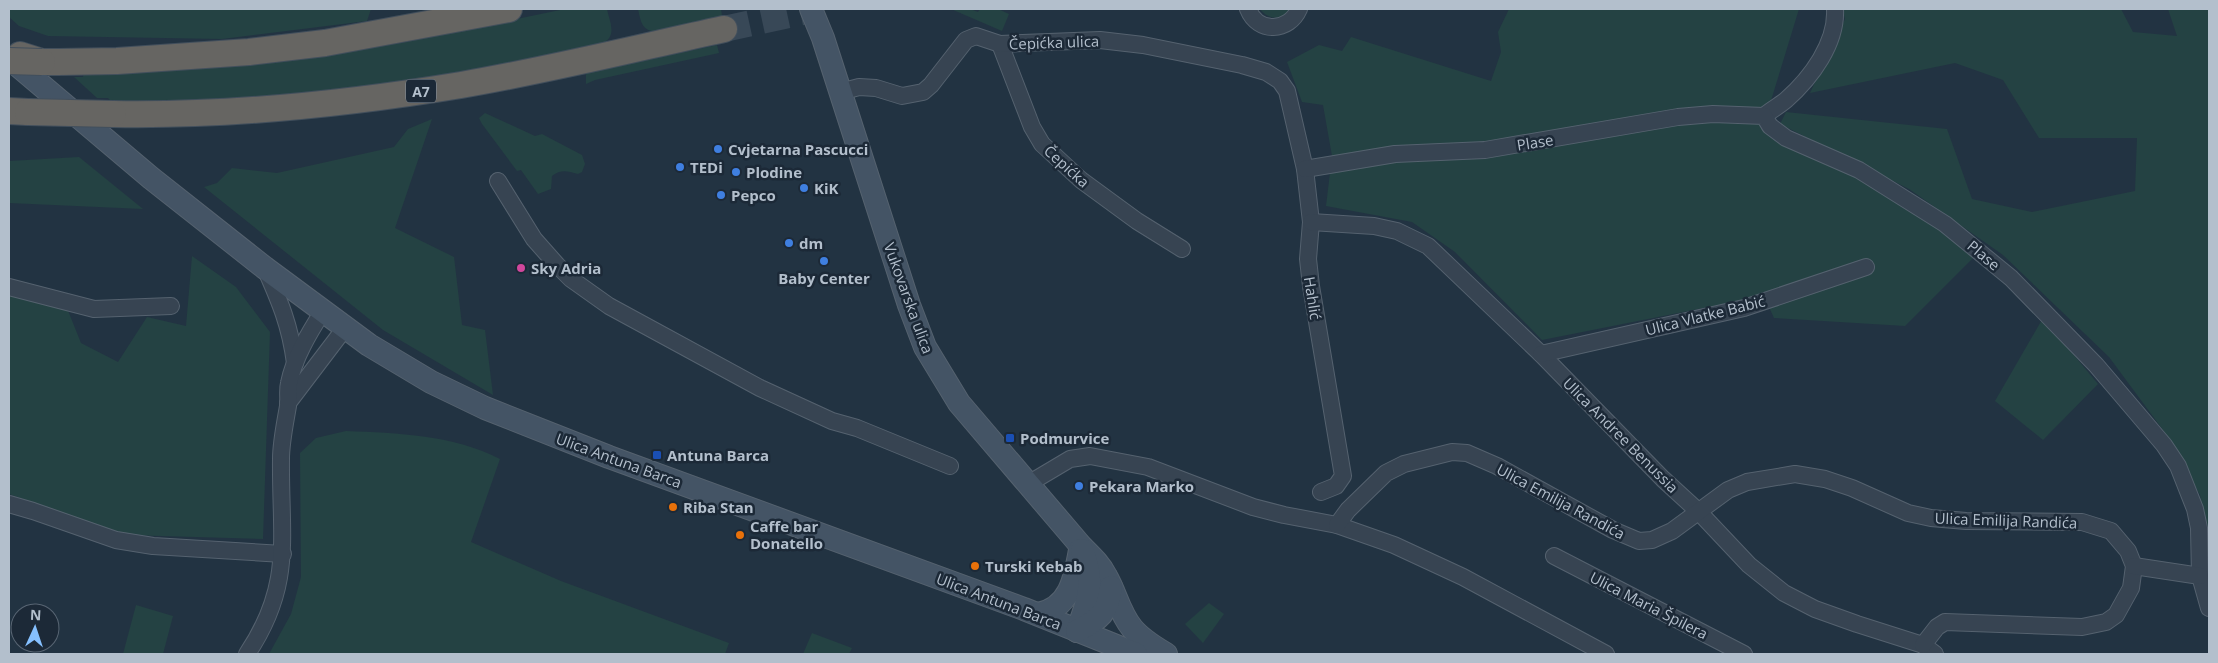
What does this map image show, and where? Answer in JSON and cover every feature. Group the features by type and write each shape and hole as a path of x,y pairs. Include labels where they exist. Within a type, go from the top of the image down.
{"highway":[{"path":"9,60 50,62 136,60 249,52 325,43 509,9"},
{"name":"A7","path":"18,112 113,114 241,111 311,106 524,73 724,29"},
{"path":"9,52 50,62"}],"main road":[{"name":"Vukovarska ulica","path":"812,9 909,305 925,347 959,403 1081,546 1099,564 1121,610 1133,629 1145,640 1166,654"},
{"name":"Ulica Antuna Barca","path":"9,60 151,178 265,268 369,345 431,382 485,408 609,458 1038,614 1077,630"},
{"name":"Vukovarska ulica","path":"1077,630 1088,603 1090,585 1089,573 1081,546"},
{"path":"1038,614 1051,612 1062,603 1075,576 1081,546"},
{"path":"1077,630 1095,622 1104,612 1110,600 1111,587"},
{"path":"1077,630 1136,654"}],"street":[{"path":"1248,9 1256,21 1272,28 1289,24 1300,9"},
{"path":"1764,116 1801,85 1822,54 1832,34 1835,9"},
{"name":"Čepićka ulica","path":"840,92 859,87 876,88 891,94 914,95 923,92 932,86 970,37 976,36 1000,44 1100,40 1143,44 1266,72 1280,81 1287,91"},
{"name":"Čepićka","path":"1000,44 1032,127 1042,144 1081,180 1136,221 1182,250"},
{"name":"Hahlić","path":"1287,91 1305,169 1311,222 1308,259 1311,286 1343,476 1336,486 1321,492"},
{"name":"Plase","path":"1305,169 1395,154 1485,150 1678,117 1712,114 1764,116 1770,126 1786,138 1858,170 1889,187 1945,224 1982,253 2062,328 2164,445 2178,466 2195,509 2199,528 2200,576 2209,608"},
{"path":"498,181 534,238 557,265 572,279 609,306 760,388 832,421 857,428 950,466"},
{"name":"Ulica Andree Benussia","path":"1311,222 1374,226 1414,237 1428,246 1541,354 1628,444 1699,512 1749,565 1784,593 1824,612 1929,649"},
{"name":"Ulica Vlatke Babić","path":"1541,354 1744,308 1866,267"},
{"path":"265,268 292,335 295,363"},
{"path":"9,288 94,308 171,306"},
{"path":"247,654 262,633 277,594 283,554 281,458 288,403 288,384 295,363 311,330 323,311"},
{"path":"288,403 345,328"},
{"name":"Ulica Emilija Randića","path":"1337,524 1348,510 1386,473 1404,464 1452,452 1467,453 1497,466 1619,534 1639,541 1652,540 1672,531 1728,490 1747,482 1795,474 1825,479 1852,488 1908,513 1932,518 1966,521 2082,522 2100,526 2111,531 2119,539 2128,551 2134,566"},
{"path":"1028,484 1070,460 1090,456 1148,467 1253,507 1284,515 1337,524 1394,545 1463,577 1606,654"},
{"path":"9,504 33,510 116,540 153,546 283,554"},
{"name":"Ulica Maria Špilera","path":"1554,556 1744,654"},
{"path":"1929,649 1937,627 1945,622 2082,627 2106,622 2116,615 2131,588 2134,566 2200,576"}],"green space":[{"path":"9,9 371,9 367,21 222,39 48,36 19,26 9,17"},
{"path":"565,9 607,9 611,27 609,39 605,42 575,49 454,73 331,91 268,97 112,102 108,98 97,98 74,77 83,77 84,71 349,51 401,43"},
{"path":"638,9 721,9 722,16 718,17 718,20 658,32 645,28"},
{"path":"951,9 970,9 978,12 980,9 998,9 1009,14 1002,31"},
{"path":"1260,9 1290,9 1283,16 1275,18 1263,13"},
{"path":"1509,9 1799,9 1762,130 1906,203 1974,257 1905,326 1774,318 1764,296 1542,340 1455,252 1412,222 1326,206 1332,156 1323,105 1302,102 1287,62 1319,45 1342,51 1351,37 1491,81 1501,52 1498,32"},
{"path":"1842,9 2121,9 2133,32 2177,36 2168,9 2209,9 2209,559 2200,495 2163,430 2109,357 2003,255 1909,189 1780,124 1786,112 1947,129 1972,199 2032,212 2135,191 2137,138 2039,138 2003,80 1955,63 1810,93 1845,19"},
{"path":"717,45 719,53 595,80 586,84 586,73"},
{"path":"485,113 535,136 542,134 582,155 585,164 582,172 578,174 564,171 558,172 552,176 551,189 538,194 521,170 517,171 482,124 479,118"},
{"path":"432,119 395,228 454,257 462,325 485,330 493,395 383,330 204,187 217,183 232,168 277,173 394,147 408,129"},
{"path":"79,157 143,209 9,203 9,161"},
{"path":"192,256 236,287 270,332 263,539 126,535 9,494 9,292 67,308 81,343 118,362 147,317 186,326"},
{"path":"2043,318 2098,384 2043,440 1995,401"},
{"path":"346,431 405,434 445,440 482,451 500,459 471,542 561,581 729,643 725,654 269,654 291,614 301,577 300,453 316,438"},
{"path":"1209,603 1224,614 1203,643 1185,624"},
{"path":"136,605 173,616 163,654 123,654"},
{"path":"812,633 852,648 849,654 803,654"}],"tunnel":[{"path":"724,29 816,9"}],"place":[{"name":"Cvjetarna Pascucci","path":"718,149"},
{"name":"TEDi","path":"680,167"},
{"name":"Plodine","path":"736,172"},
{"name":"KiK","path":"804,188"},
{"name":"Pepco","path":"721,195"},
{"name":"dm","path":"789,243"},
{"name":"Baby Center","path":"824,261"},
{"name":"Sky Adria","path":"521,268"},
{"name":"Podmurvice","path":"1010,438"},
{"name":"Antuna Barca","path":"657,455"},
{"name":"Pekara Marko","path":"1079,486"},
{"name":"Riba Stan","path":"673,507"},
{"name":"Caffe bar Donatello","path":"740,535"},
{"name":"Turski Kebab","path":"975,566"}]}
